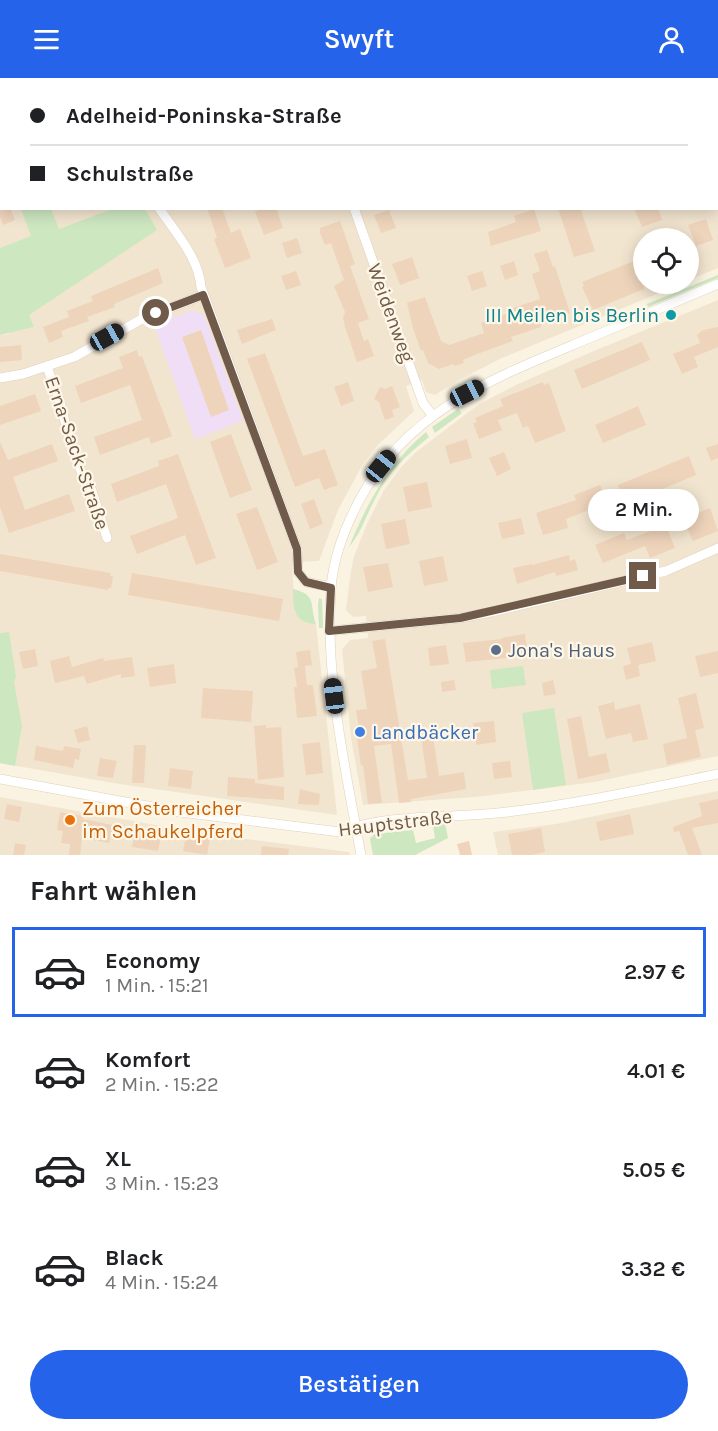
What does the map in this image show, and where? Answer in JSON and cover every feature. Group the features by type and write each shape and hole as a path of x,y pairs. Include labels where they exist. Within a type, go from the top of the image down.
{"street":[{"path":"160,210 200,275 203,295 297,549 298,572 306,582 331,588"},
{"name":"Weidenweg","path":"355,210 423,403 432,415"},
{"path":"361,855 340,742 331,673 329,631 334,568 342,538 364,492 392,452 432,415 467,393 515,369 718,284"},
{"path":"0,378 47,367 81,354 142,319 203,295"},
{"name":"Erna-Sack-Straße","path":"47,367 83,477 92,491 107,538"},
{"path":"329,631 460,618 491,612 666,571 718,548"},
{"name":"Hauptstraße","path":"0,780 169,811 340,832 364,823 497,813 575,802 718,774"}],"shaded area":[{"path":"0,210 718,210 718,268 699,276 699,228 633,228 633,294 657,294 502,358 435,395 426,392 422,380 406,386 414,411 378,445 363,464 338,510 319,561 292,562 295,613 310,623 316,624 337,815 119,784 0,763 0,335 9,334 3,247 0,248"},
{"path":"718,300 718,756 595,782 475,797 363,805 351,738 342,649 350,640 368,638 366,616 353,617 346,610 354,556 384,490 416,452 479,404 589,353"},
{"path":"193,310 204,315 243,421 195,439 154,325"},
{"path":"718,791 718,855 498,855 493,832 556,824"},
{"path":"0,797 200,833 349,852 350,855 0,855"}],"green space":[{"path":"21,210 51,210 59,229 109,210 146,210 157,230 29,315 34,327 0,335 0,248 31,236"},
{"path":"718,275 718,278 699,286 699,283"},
{"path":"671,294 679,294 648,307 647,304"},
{"path":"458,409 462,413 435,433 432,427"},
{"path":"426,432 429,437 386,479 349,547 363,515 390,470"},
{"path":"293,589 301,591 309,598 316,624 303,621 296,613"},
{"path":"319,598 322,599 323,628 319,628"},
{"path":"9,632 16,677 14,682 22,726 15,766 0,763 0,633"},
{"path":"523,666 526,685 492,689 490,670"},
{"path":"554,708 566,785 533,790 522,713"},
{"path":"445,824 448,838 415,855 373,855 370,839 374,834 413,830 416,843 435,838 433,825"}],"building":[{"path":"0,210 11,210 15,220 3,225"},
{"path":"208,210 223,210 231,233 240,229 251,258 225,268 214,239 217,238"},
{"path":"277,210 283,228 264,235 255,212"},
{"path":"389,210 396,228 381,233 374,215"},
{"path":"534,210 541,231 491,246 488,232 516,222 514,216"},
{"path":"559,210 581,210 595,251 574,257"},
{"path":"635,210 659,210 662,220 642,227"},
{"path":"706,219 713,240 699,245 699,228 689,228 688,225"},
{"path":"340,221 355,264 350,266 369,319 358,323 364,341 368,339 374,356 357,362 345,327 343,318 345,312 334,286 344,280 331,243 325,245 320,233 320,228"},
{"path":"297,238 302,253 287,258 282,243"},
{"path":"547,250 553,267 555,266 570,313 541,325 541,327 511,337 513,341 463,360 464,363 439,369 428,363 423,350 421,351 407,303 425,297 441,341 449,345 484,333 481,323 514,311 513,308 540,299 532,274 540,271 534,254"},
{"path":"412,257 419,278 400,285 392,264"},
{"path":"514,261 518,275 505,280 500,266"},
{"path":"633,261 633,294 593,310 582,287 584,286 582,282"},
{"path":"158,268 163,283 114,304 115,307 87,317 89,321 61,331 63,337 49,343 43,327 69,317 67,311 93,301 91,296"},
{"path":"296,271 301,285 286,290 281,276"},
{"path":"482,271 487,286 472,291 467,276"},
{"path":"272,319 276,330 242,344 237,330"},
{"path":"718,327 718,347 694,357 698,367 682,374 673,354 700,343 697,335 703,330"},
{"path":"201,330 229,410 211,417 182,337"},
{"path":"642,342 650,360 582,389 574,370"},
{"path":"21,345 22,360 0,362 0,347"},
{"path":"137,350 139,357 142,356 172,436 151,444 149,437 100,455 94,437 142,420 130,385 81,403 75,386 123,368 119,357"},
{"path":"265,353 303,456 325,449 338,485 324,490 319,478 295,487 247,359"},
{"path":"348,382 354,401 341,406 334,387"},
{"path":"543,382 544,385 549,383 566,431 535,443 528,426 523,428 517,413 498,420 502,430 479,439 473,423 477,422 475,418 503,406 500,399"},
{"path":"392,386 400,407 392,410 394,417 385,420 379,402 374,399 380,387 385,389"},
{"path":"35,394 41,411 0,425 0,406"},
{"path":"638,406 646,425 603,443 595,425"},
{"path":"231,434 252,490 230,498 210,442"},
{"path":"467,439 472,458 450,464 445,446"},
{"path":"0,442 8,460 52,444 58,461 13,477 25,510 69,494 75,511 9,533 0,507"},
{"path":"718,444 718,458 711,461 706,448"},
{"path":"504,452 511,469 497,476 489,458"},
{"path":"178,454 216,558 196,565 185,535 137,554 130,536 178,518 166,484 117,502 111,484 159,466 158,461"},
{"path":"689,456 696,475 626,504 618,485"},
{"path":"427,482 432,507 408,512 403,487"},
{"path":"600,485 607,503 566,519 568,528 543,535 536,513 576,500 574,495"},
{"path":"314,499 323,524 310,529 301,504"},
{"path":"257,507 278,562 257,570 236,514"},
{"path":"710,508 718,531 693,541 683,519"},
{"path":"521,518 525,534 502,539 498,523"},
{"path":"405,519 410,544 386,549 381,524"},
{"path":"666,525 675,548 650,558 645,546 603,563 595,545 624,533 627,540"},
{"path":"0,554 111,573 110,576 113,577 111,588 108,590 0,571"},
{"path":"569,555 570,561 575,559 578,570 556,576 555,572 517,584 513,568"},
{"path":"443,556 448,581 424,586 419,561"},
{"path":"388,563 393,587 368,592 363,567"},
{"path":"132,573 283,599 279,621 128,595"},
{"name":"Jona's Haus","path":"525,634 528,656 466,662 463,643"},
{"path":"385,639 408,780 427,778 421,738 433,736 439,776 464,772 466,789 399,803 391,744 374,746 382,803 368,804 357,738 356,729 359,729 356,710 367,709 361,671 377,668 372,641"},
{"path":"652,642 656,661 638,665 640,676 626,680 623,666 631,664 627,648"},
{"path":"446,645 449,664 430,666 428,648"},
{"path":"35,649 38,666 23,669 19,652"},
{"path":"310,650 312,665 305,666 307,685 313,685 317,716 297,718 294,687 297,687 294,668 298,667 296,652"},
{"path":"718,651 718,673 700,677 695,656"},
{"path":"69,656 72,667 103,658 104,661 132,657 135,676 121,678 121,674 87,684 84,676 55,683 50,661"},
{"path":"174,664 176,683 150,687 147,668"},
{"path":"454,680 456,690 442,692 441,682"},
{"path":"553,680 556,694 544,696 542,683"},
{"path":"203,688 253,691 251,722 201,718"},
{"path":"696,693 704,728 695,730 701,757 667,765 663,744 687,738 678,698"},
{"path":"614,702 615,710 640,704 648,739 633,742 631,733 606,739 598,706"},
{"path":"581,716 589,757 606,753 610,772 578,779 567,719"},
{"path":"494,721 496,742 476,745 473,723"},
{"path":"266,725 266,728 281,727 284,777 258,780 254,726"},
{"path":"87,726 90,740 78,743 74,730"},
{"path":"320,742 323,773 306,775 302,744"},
{"path":"134,745 146,745 144,783 132,783"},
{"path":"36,746 63,751 64,746 81,749 79,760 75,759 73,768 34,760"},
{"path":"100,758 117,761 113,778 97,776"},
{"path":"510,761 512,777 494,779 492,763"},
{"path":"170,768 193,771 191,789 168,786"},
{"path":"228,777 255,779 255,783 284,787 284,800 227,796"},
{"path":"300,789 320,794 319,805 298,804"},
{"path":"718,799 718,823 692,828 702,855 688,855 679,831 674,832 673,827 702,816 699,803"},
{"path":"7,804 22,807 19,822 4,819"},
{"path":"60,812 84,816 83,819 113,825 109,843 82,838 80,855 69,855 70,844 61,843 63,831 57,830"},
{"path":"630,814 634,834 600,841 596,822"},
{"path":"136,828 162,832 158,851 132,847"},
{"path":"541,828 545,852 512,855 508,834"},
{"path":"186,836 210,839 207,855 183,851"},
{"path":"469,841 472,855 460,855 457,844"},
{"path":"15,843 26,845 24,855 13,855"},
{"path":"262,846 289,849 288,855 261,855"}],"place":[{"name":"III Meilen bis Berlin","path":"671,315"},
{"name":"Jona's Haus","path":"496,650"},
{"name":"Landbäcker","path":"360,732"},
{"name":"Zum Österreicher im Schaukelpferd","path":"70,820"}],"route":[{"path":"156,313 203,295 297,549 298,572 306,582 331,588 329,631 460,618 643,576"}]}
